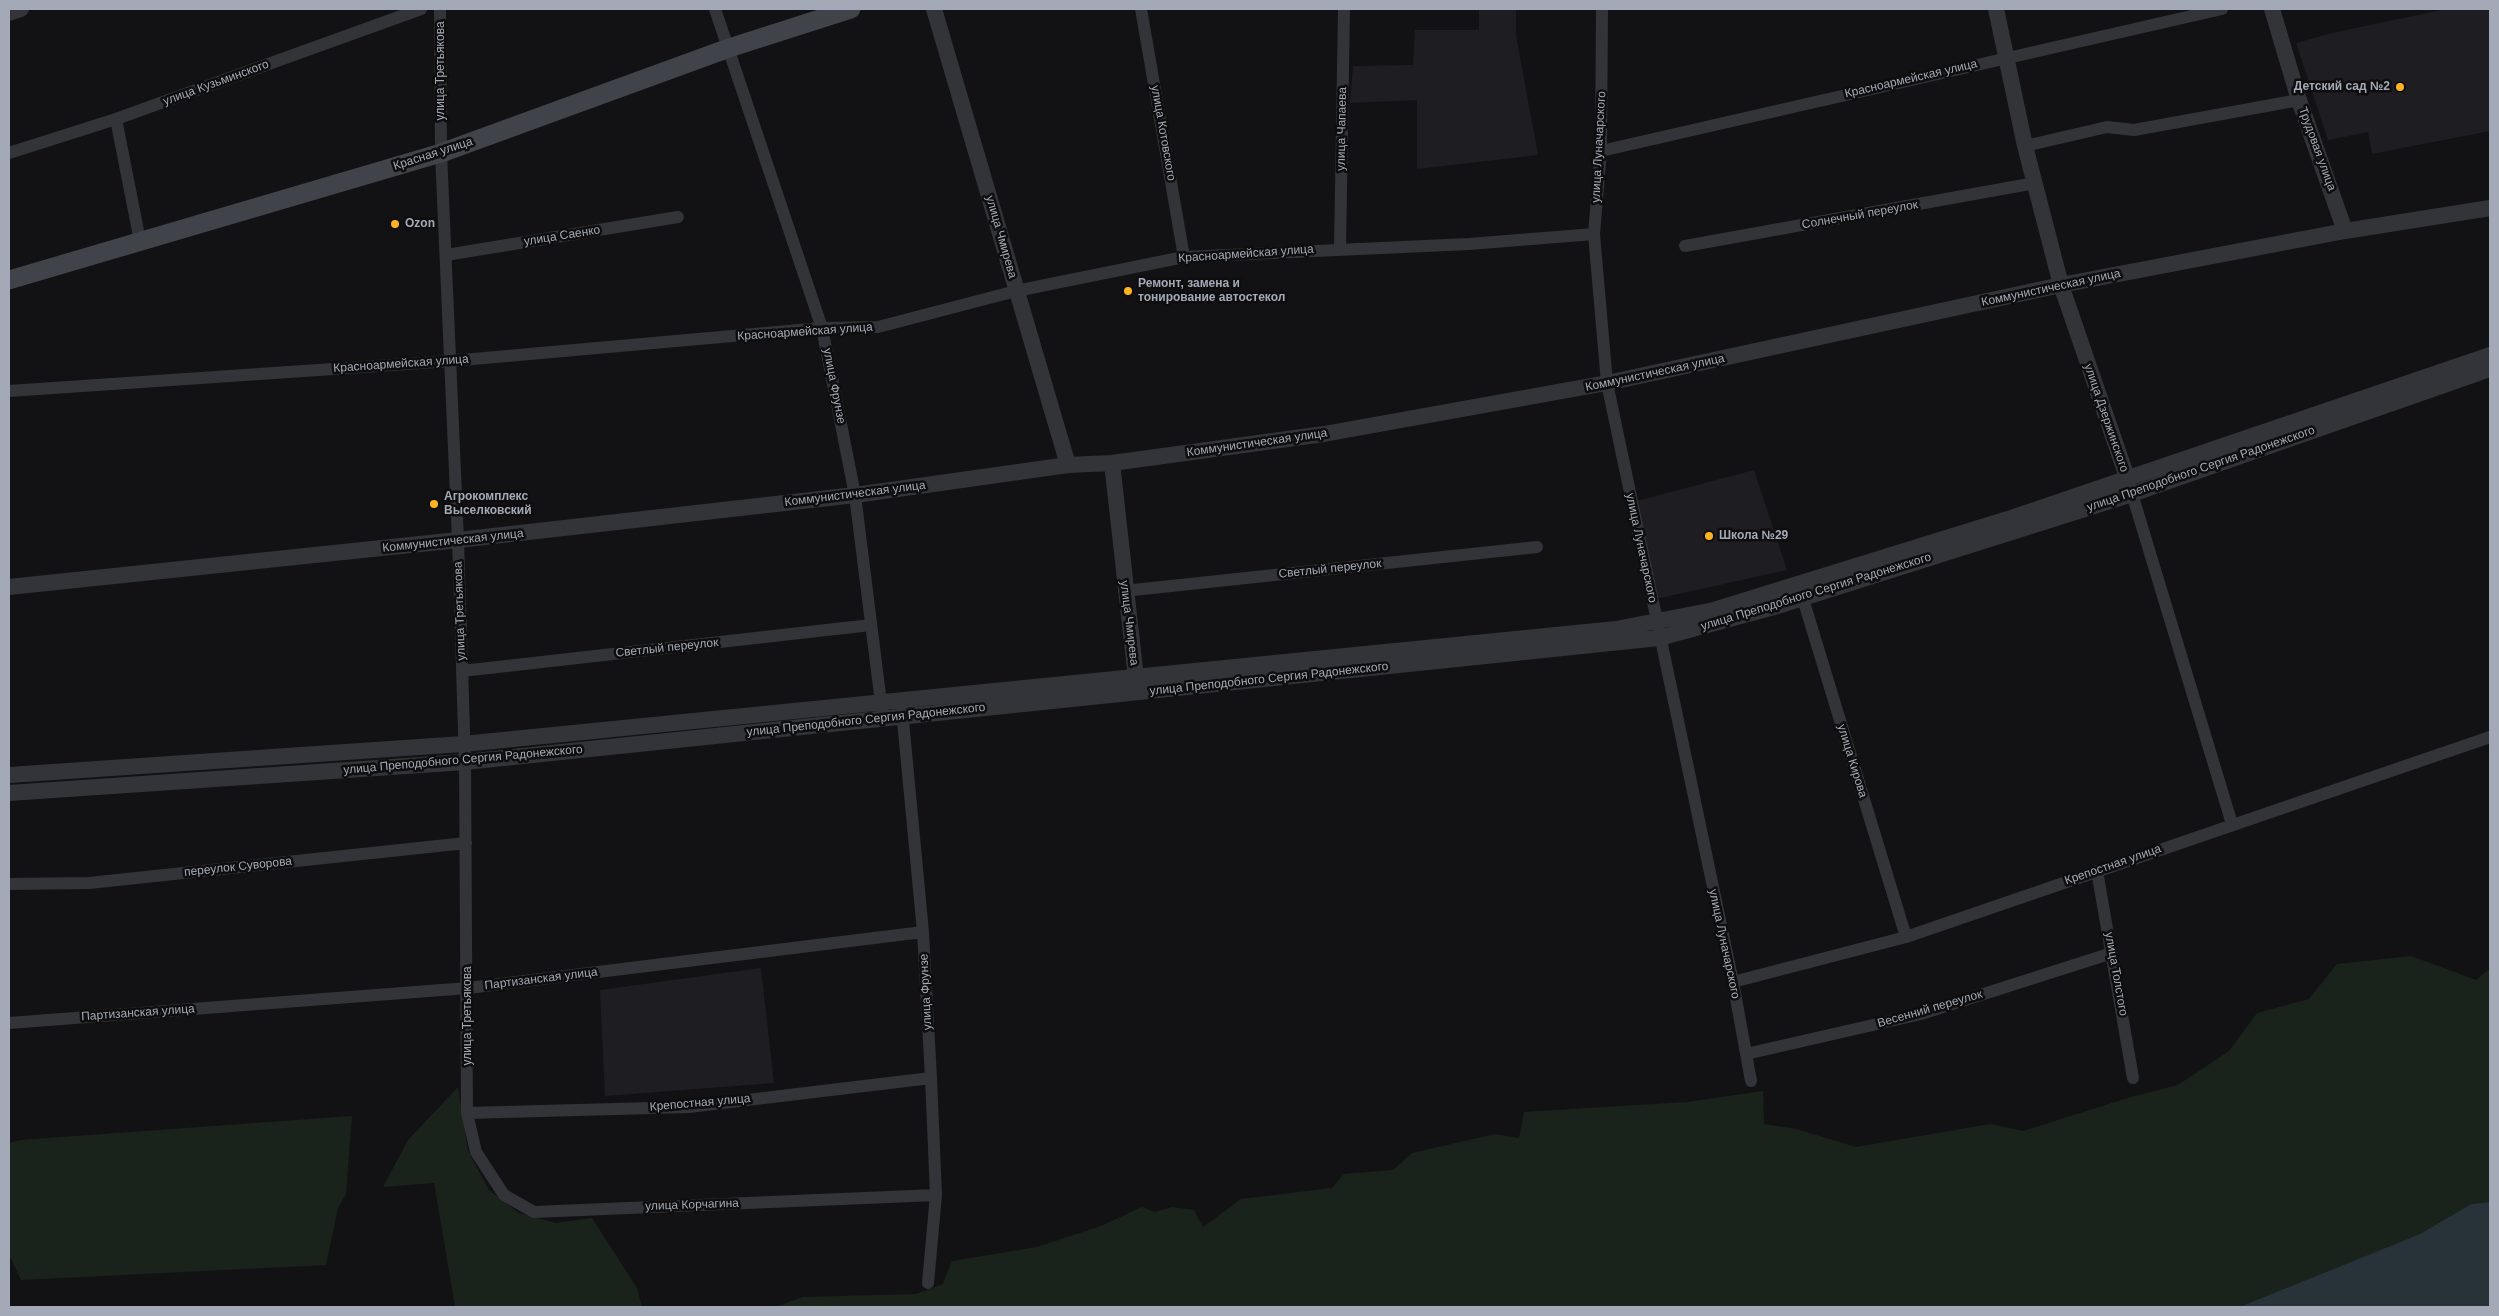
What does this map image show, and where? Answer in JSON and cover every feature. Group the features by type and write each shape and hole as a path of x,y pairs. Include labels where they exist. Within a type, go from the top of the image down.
{"main road":[{"name":"Красная улица","path":"9,280 441,153 729,48 851,9"}],"street":[{"path":"9,12 21,9"},
{"name":"улица Кузьминского","path":"9,153 116,119 421,9"},
{"name":"улица Третьякова","path":"440,9 441,153 458,540 465,762 468,988 467,1113 476,1152"},
{"name":"улица Фрунзе","path":"715,9 822,328 855,495 882,711"},
{"name":"улица Чмирева","path":"934,9 1068,466"},
{"name":"улица Котовского","path":"1141,9 1184,257"},
{"name":"улица Чапаева","path":"1340,249 1344,9"},
{"name":"улица Луначарского","path":"1602,9 1601,151 1594,234 1607,384 1733,982 1751,1080"},
{"name":"улица Дзержинского","path":"1996,9 2025,146 2061,285 2130,487 2232,824"},
{"name":"Красноармейская улица","path":"1601,151 2222,9"},
{"name":"Трудовая улица","path":"2272,9 2299,100 2345,231"},
{"path":"2025,146 2107,127 2134,130 2299,100"},
{"path":"116,119 140,241"},
{"name":"Солнечный переулок","path":"1685,246 2034,183"},
{"name":"Коммунистическая улица","path":"9,587 458,540 855,495 1324,434 1607,384 2061,285 2345,231 2490,208"},
{"name":"улица Саенко","path":"446,255 678,217"},
{"name":"Красноармейская улица","path":"9,391 450,361 822,328 878,327 1016,291 1184,257 1469,244 1594,234"},
{"name":"улица Преподобного Сергия Радонежского","path":"2130,487 2490,355"},
{"name":"улица Преподобного Сергия Радонежского","path":"9,775 463,744 882,711 1136,685 1616,629 1658,630 1714,610 1801,591 2130,487 2490,369"},
{"name":"улица Чмирева","path":"1112,463 1124,591 1136,685"},
{"name":"Светлый переулок","path":"1124,591 1536,547"},
{"name":"улица Кирова","path":"1801,591 1906,937"},
{"name":"Светлый переулок","path":"462,671 871,625"},
{"name":"улица Фрунзе","path":"902,709 923,932 932,1078 936,1196 928,1283"},
{"name":"улица Преподобного Сергия Радонежского","path":"9,793 465,762 882,711"},
{"name":"Крепостная улица","path":"1733,982 1906,937 2490,737"},
{"name":"переулок Суворова","path":"9,884 89,883 466,843"},
{"name":"улица Толстого","path":"2098,870 2133,1078"},
{"name":"Партизанская улица","path":"9,1023 468,988 923,932"},
{"name":"Весенний переулок","path":"1746,1054 1921,1014 2112,953"},
{"name":"Крепостная улица","path":"467,1113 689,1107 932,1078"},
{"name":"улица Корчагина","path":"476,1152 504,1196 534,1212 936,1196"}],"shaded area":[{"path":"1479,9 1516,9 1516,35 1538,155 1417,169 1417,100 1350,103 1353,66 1413,65 1415,30 1479,30"},
{"name":"Детский сад №2","path":"2446,9 2490,9 2490,131 2372,154 2368,132 2328,140 2296,43 2332,33"},
{"name":"Школа №29","path":"1754,470 1787,570 1656,599 1637,501"},
{"path":"2411,956 2476,980 2490,968 2490,1202 2471,1204 2420,1234 2239,1307 775,1307 803,1297 916,1294 943,1284 952,1261 1037,1247 1101,1226 1142,1207 1155,1212 1172,1207 1194,1210 1203,1227 1241,1199 1332,1188 1344,1174 1393,1170 1412,1153 1495,1134 1519,1138 1524,1112 1687,1102 1763,1091 1764,1124 1796,1129 1856,1147 1990,1124 2023,1131 2131,1097 2178,1085 2229,1051 2257,1013 2309,999 2337,964"},
{"path":"761,968 774,1083 605,1096 600,990"},
{"path":"458,1087 468,1151 489,1190 519,1213 556,1223 592,1218 637,1288 642,1307 455,1307 434,1183 383,1187 408,1140"},
{"path":"352,1116 346,1194 338,1208 326,1265 21,1280 9,1255 9,1143 20,1140"},
{"path":"2490,1202 2490,1307 2239,1307 2420,1234 2471,1204"}],"place":[{"name":"Детский сад №2","path":"2400,87"},
{"name":"Ozon","path":"395,224"},
{"name":"Ремонт, замена и тонирование автостекол","path":"1128,291"},
{"name":"Агрокомплекс Выселковский","path":"434,504"},
{"name":"Школа №29","path":"1709,536"}]}
